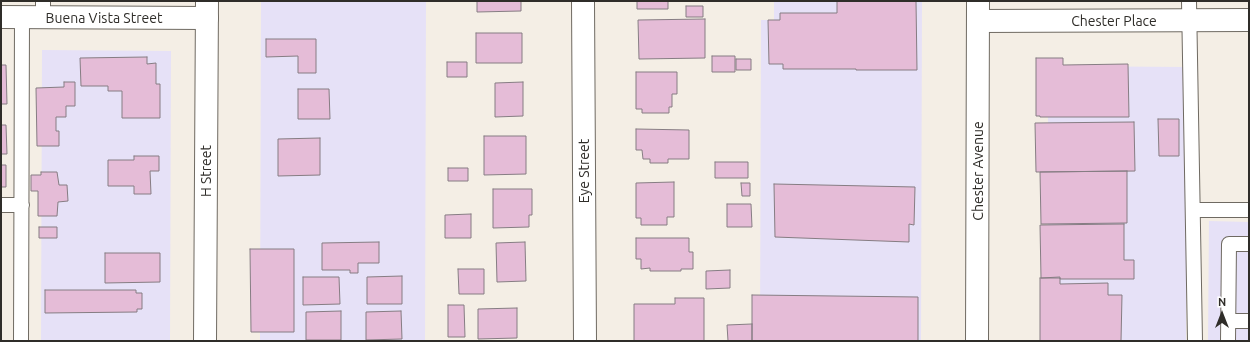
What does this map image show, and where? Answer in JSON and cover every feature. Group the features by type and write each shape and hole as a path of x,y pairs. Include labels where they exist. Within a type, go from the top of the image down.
{"street":[{"name":"Eye Street","path":"583,1 585,341"},
{"name":"Buena Vista Street","path":"1,17 36,12 207,10"},
{"name":"H Street","path":"205,341 207,10"},
{"name":"Chester Place","path":"978,11 1189,11 1249,20"},
{"name":"Chester Avenue","path":"977,341 978,11"}],"lane":[{"path":"1189,11 1195,341"},
{"path":"21,341 22,205 36,12"},
{"path":"1,205 22,205"},
{"path":"1193,210 1249,210"},
{"path":"1228,341 1229,244 1249,244"},
{"path":"1228,321 1249,321"}],"shaded area":[{"path":"261,1 426,1 425,341 260,341"},
{"path":"774,1 922,1 921,341 760,341 761,20 774,20"},
{"path":"42,50 171,51 170,341 41,341"},
{"path":"1048,66 1187,67 1186,341 1048,341"},
{"path":"1209,221 1249,222 1249,341 1208,341"}],"building":[{"path":"477,1 521,1 521,11 477,12"},
{"path":"637,1 668,1 668,9 637,9"},
{"path":"837,1 916,1 917,70 783,69 783,64 769,64 768,20 780,20 780,13 837,13"},
{"path":"686,6 703,6 703,17 686,17"},
{"path":"705,19 705,58 639,59 638,20"},
{"path":"476,33 522,33 522,63 476,63"},
{"path":"266,39 316,39 316,73 298,73 298,56 266,57"},
{"path":"712,56 735,56 735,72 712,72"},
{"path":"147,57 147,64 156,63 156,84 160,84 160,118 122,118 122,91 108,91 108,86 81,86 80,58"},
{"path":"1036,58 1063,58 1063,65 1128,64 1129,117 1036,116"},
{"path":"736,59 751,59 751,70 736,70"},
{"path":"447,62 467,62 467,77 447,77"},
{"path":"1,65 6,65 7,104 1,104"},
{"path":"636,72 677,72 677,94 672,94 672,107 669,107 669,113 642,113 642,109 636,109"},
{"path":"64,82 75,82 75,106 66,106 66,117 56,117 56,131 59,131 59,146 37,146 36,88 64,87"},
{"path":"523,82 523,116 495,117 495,83"},
{"path":"298,89 329,89 330,119 298,119"},
{"path":"1158,119 1179,119 1179,156 1159,156"},
{"path":"1134,122 1135,171 1036,172 1035,123"},
{"path":"1,125 6,125 7,154 1,154"},
{"path":"636,129 689,130 689,159 668,159 668,163 650,163 650,159 643,159 642,150 636,150"},
{"path":"484,136 526,136 526,174 484,175"},
{"path":"320,138 320,175 278,176 278,139"},
{"path":"134,156 159,156 159,171 150,171 151,194 134,194 134,186 108,186 108,160 134,160"},
{"path":"715,162 748,162 748,178 715,178"},
{"path":"1,165 6,165 6,187 1,187"},
{"path":"448,168 468,168 468,181 448,181"},
{"path":"1127,171 1127,223 1041,224 1040,172"},
{"path":"41,172 57,172 59,185 67,185 68,201 58,202 57,216 38,216 38,191 31,191 31,175 41,175"},
{"path":"674,182 674,217 667,217 667,225 641,225 641,218 636,218 636,183"},
{"path":"741,183 750,183 750,196 742,196"},
{"path":"774,184 915,187 914,225 909,224 909,242 775,237"},
{"path":"493,189 532,189 532,215 529,215 529,227 493,228"},
{"path":"727,204 751,204 752,227 727,227"},
{"path":"471,214 471,238 445,238 445,215"},
{"path":"1124,224 1124,260 1134,260 1134,279 1060,279 1060,277 1041,278 1040,225"},
{"path":"39,227 57,227 57,238 39,238"},
{"path":"636,238 689,238 689,252 693,252 693,269 681,269 681,271 650,271 650,268 641,269 641,259 636,259"},
{"path":"379,242 379,263 358,263 358,273 350,273 350,270 322,270 322,243"},
{"path":"525,242 526,281 497,282 496,243"},
{"path":"250,249 294,249 294,332 251,332"},
{"path":"105,253 160,253 160,282 105,283"},
{"path":"458,269 484,269 484,294 459,294"},
{"path":"730,270 730,288 706,289 706,271"},
{"path":"402,276 402,304 367,304 367,277"},
{"path":"303,277 339,277 340,304 303,305"},
{"path":"1040,278 1060,278 1060,284 1108,283 1108,295 1122,295 1121,341 1040,341"},
{"path":"45,290 136,290 136,293 142,293 142,309 137,309 137,312 45,313"},
{"path":"752,295 918,297 918,341 752,341"},
{"path":"675,298 704,298 704,341 634,341 634,304 675,304"},
{"path":"448,305 464,305 465,337 448,337"},
{"path":"517,308 517,338 478,339 478,309"},
{"path":"341,311 341,340 306,340 306,312"},
{"path":"401,311 402,339 366,340 366,312"},
{"path":"752,324 752,341 728,341 727,325"}]}
